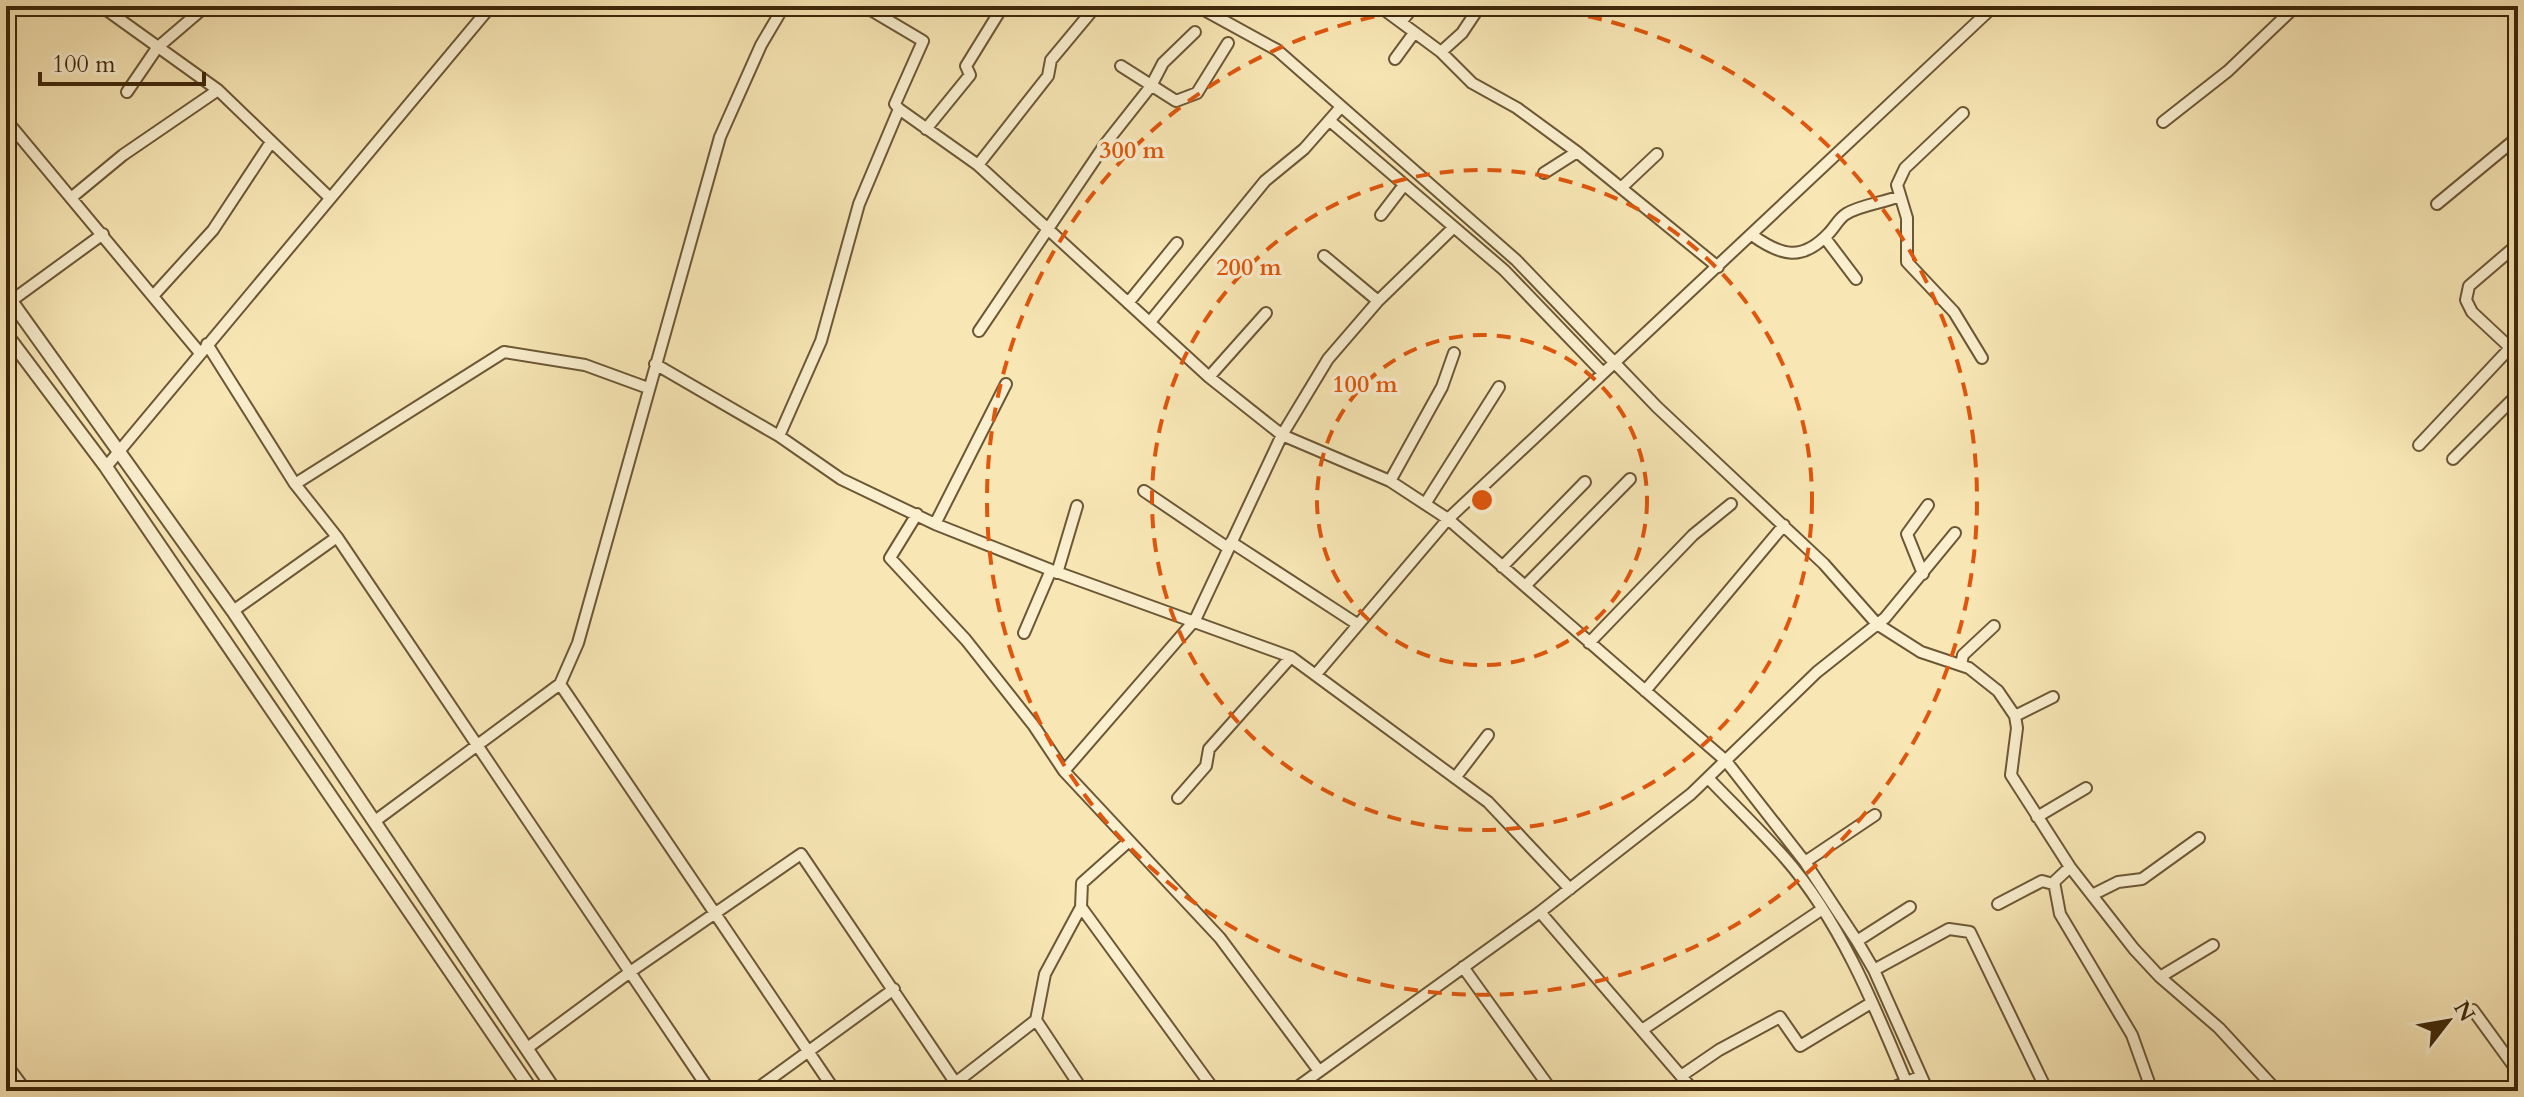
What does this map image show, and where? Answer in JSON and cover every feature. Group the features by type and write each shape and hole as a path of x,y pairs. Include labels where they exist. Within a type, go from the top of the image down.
{"street":[{"path":"101,6 218,90 330,198"},
{"path":"127,92 157,48 206,6"},
{"path":"106,467 491,6"},
{"path":"375,821 560,684 578,643 720,137 761,45 784,6"},
{"path":"864,6 923,41 895,104 899,109 978,165 1209,377 1282,435 1390,481 1448,519 1726,761 1805,862 1857,941 1872,966 1928,1091"},
{"path":"926,129 970,75 966,66 1003,6"},
{"path":"978,165 1048,76 1051,60 1096,6"},
{"path":"1197,6 1261,39 1516,260 1657,407 1784,525 1877,624 1921,652 1961,665 1998,691 2015,716 2017,728 2011,775 2070,867 2160,977 2219,1028 2277,1091"},
{"path":"1379,6 1441,52 1472,83 1517,108 1577,152 1718,267"},
{"path":"1401,22 1414,6"},
{"path":"1441,52 1462,33 1480,6"},
{"path":"1317,673 1448,519 1994,6"},
{"path":"2163,122 2228,71 2296,6"},
{"path":"979,331 1045,229 1151,86 1163,63 1195,32"},
{"path":"1395,59 1414,33"},
{"path":"1121,66 1176,101 1197,93 1228,43"},
{"path":"71,198 123,155 218,90"},
{"path":"1150,322 1265,181 1304,149 1340,108"},
{"path":"779,436 821,341 859,204 899,109"},
{"path":"1963,113 1905,168 1897,185 1907,218 1907,262 1954,312 1982,358"},
{"path":"6,120 153,296 204,349 295,484 337,537 710,1091"},
{"path":"1330,121 1543,308 1603,373"},
{"path":"2437,204 2518,137"},
{"path":"153,296 213,230 271,142"},
{"path":"1544,173 1577,152"},
{"path":"1621,188 1657,154"},
{"path":"1381,215 1404,185"},
{"path":"1752,235 1774,251 1785,254 1804,250 1825,238 1843,215 1900,196"},
{"path":"1064,771 1195,620 1282,435 1328,359 1378,301 1453,228"},
{"path":"103,234 9,298 122,451 233,611 555,1091"},
{"path":"1825,238 1856,279"},
{"path":"1128,303 1177,243"},
{"path":"2419,445 2514,351 2472,312 2466,300 2469,286 2517,247"},
{"path":"1324,256 1378,301"},
{"path":"1209,377 1266,313"},
{"path":"6,334 106,467 532,1091"},
{"path":"295,484 504,352 585,365 648,388"},
{"path":"1390,481 1442,387 1454,353"},
{"path":"655,364 779,436 841,479 935,524 1054,572 1195,620 1291,657 1317,673 1515,827 1570,889"},
{"path":"935,524 1006,384"},
{"path":"1425,504 1499,387"},
{"path":"2453,459 2518,394"},
{"path":"1525,586 1630,479"},
{"path":"1502,567 1585,482"},
{"path":"1144,491 1357,624"},
{"path":"1589,643 1693,535 1731,504"},
{"path":"1923,574 1907,534 1928,505"},
{"path":"1024,633 1054,572 1077,506"},
{"path":"917,514 890,558 966,640 1034,726 1064,771 1220,938 1319,1071"},
{"path":"1645,691 1784,525"},
{"path":"1292,1091 1540,912 1709,779 1817,672 1877,624 1955,533"},
{"path":"233,611 337,537"},
{"path":"1961,665 1963,655 1994,626"},
{"path":"1178,798 1206,766 1209,749 1291,657"},
{"path":"560,684 835,1091"},
{"path":"2015,716 2053,697"},
{"path":"1455,778 1488,735"},
{"path":"1709,779 1787,860 1821,910 1855,969 1908,1086"},
{"path":"2037,817 2086,788"},
{"path":"1805,862 1875,815"},
{"path":"2092,895 2118,882 2142,879 2199,838"},
{"path":"945,1091 958,1087 1036,1020 1045,974 1081,907 1082,883 1128,842"},
{"path":"526,1049 630,972 801,854 958,1087"},
{"path":"2053,884 2070,867"},
{"path":"1998,904 2042,881 2053,884"},
{"path":"2053,884 2060,914 2132,1035 2152,1091"},
{"path":"1081,907 1215,1091"},
{"path":"1857,941 1910,907"},
{"path":"1642,1030 1821,910"},
{"path":"1540,912 1689,1089"},
{"path":"1855,969 1872,966 1949,929 1970,932 2047,1091"},
{"path":"2160,977 2213,945"},
{"path":"1463,967 1552,1091"},
{"path":"754,1091 894,989"},
{"path":"1681,1076 1719,1050 1780,1017 1800,1046 1871,1003"},
{"path":"2473,1010 2518,1072"},
{"path":"1036,1020 1083,1091"},
{"path":"6,1064 26,1091"},
{"path":"1885,1091 1908,1086 1921,1076"}]}
